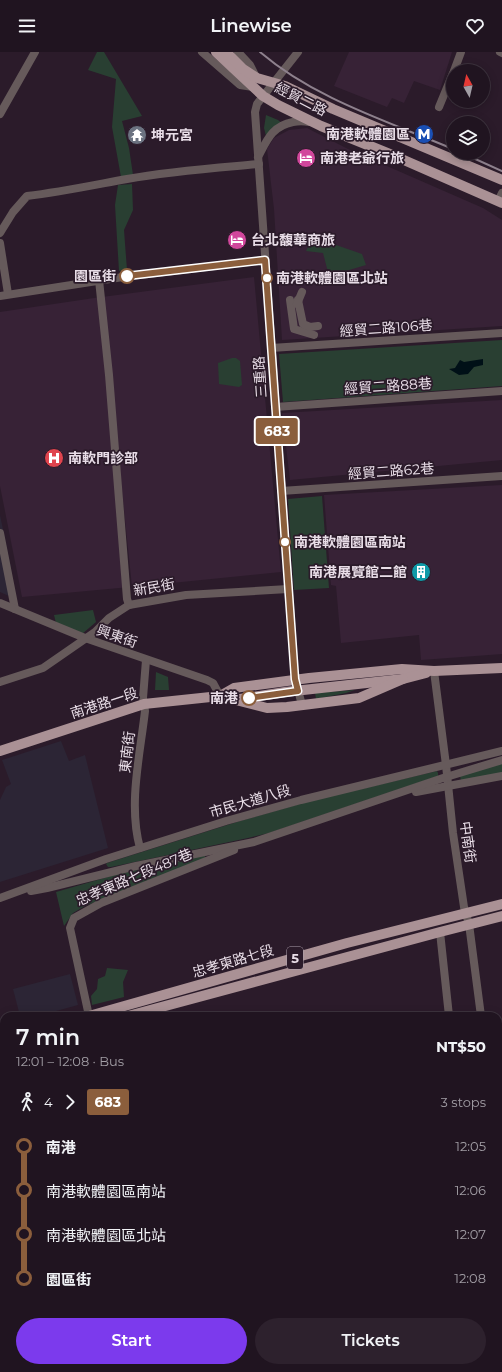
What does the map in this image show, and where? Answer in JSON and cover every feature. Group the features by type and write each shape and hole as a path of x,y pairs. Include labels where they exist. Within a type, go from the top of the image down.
{"main road":[{"path":"216,52 255,82"},
{"path":"226,52 255,82"},
{"name":"經貿二路","path":"255,82 273,83 285,86 333,109 502,180"},
{"name":"經貿二路","path":"255,82 263,96 320,126 501,199"},
{"name":"南港路一段","path":"220,696 234,688 295,679 402,669 434,671 502,668"},
{"name":"南港路一段","path":"0,751 144,704 220,696 236,700 403,679 434,671"},
{"path":"236,700 267,708 359,698 403,679"},
{"name":"忠孝東路七段","path":"103,1012 347,943 502,904"},
{"name":"忠孝東路七段","path":"143,1012 502,916"}],"street":[{"path":"0,114 35,52"},
{"path":"202,52 240,85 255,82 250,66 238,52"},
{"name":"三重路","path":"298,52 257,104 255,112 295,679 302,705"},
{"path":"457,64 462,52"},
{"path":"439,107 446,90"},
{"path":"0,233 13,212 27,196 66,191 174,172 258,161 274,130 282,125 304,121 320,126"},
{"path":"0,243 4,295 99,280 265,260"},
{"path":"99,280 109,375 126,591 129,605"},
{"path":"302,292 294,299 292,320 294,329 304,330 318,326"},
{"path":"294,299 295,311 304,330"},
{"path":"294,299 304,330"},
{"path":"292,320 295,311"},
{"name":"經貿二路106巷","path":"271,348 502,333"},
{"name":"經貿二路88巷","path":"275,407 502,391"},
{"name":"經貿二路62巷","path":"281,491 502,476"},
{"path":"0,533 15,609"},
{"name":"新民街","path":"0,682 43,668 84,638 95,632 109,618 129,605 186,595 288,589"},
{"name":"興東街","path":"0,604 84,638 207,680 213,683 220,696"},
{"name":"東南街","path":"140,848 136,829 135,796 145,711 143,688 146,660"},
{"name":"中南街","path":"434,671 464,907 469,924 480,1012"},
{"name":"市民大道八段","path":"0,898 106,859 226,821 301,800 502,751"},
{"name":"市民大道八段","path":"11,894 48,888 109,872 254,842 502,760"},
{"path":"386,798 502,776"},
{"name":"忠孝東路七段487巷","path":"88,1012 70,928 74,918 101,903 254,842"},
{"path":"106,859 103,865 109,872"},
{"path":"440,932 449,1012"}],"shaded area":[{"path":"349,52 452,52 448,64 446,64 446,71 440,90 414,81 404,103 392,98 387,107 334,86"},
{"path":"307,128 348,149 483,208 502,220 502,326 282,340 274,209 267,149 274,138 289,130"},
{"path":"254,277 281,572 132,587 102,297"},
{"path":"101,297 130,587 22,597 0,486 0,312"},
{"path":"483,359 483,365 474,367 468,374 459,375 449,369 455,368 460,360 464,362"},
{"path":"502,400 502,460 290,480 282,413"},
{"name":"南港展覽館二館","path":"502,485 502,654 421,660 419,635 341,643 336,586 331,585 324,495"},
{"path":"0,515 11,568 13,598 0,592"},
{"path":"61,741 69,761 85,755 108,848 0,882 0,800 6,787 11,784 2,760"},
{"path":"70,974 78,1005 53,1012 19,1012 13,989"}],"green space":[{"path":"97,52 104,52 142,116 122,121 129,148 133,175 121,177 112,127 116,79 88,70"},
{"path":"266,115 278,120 284,125 266,136 264,128"},
{"path":"132,184 133,210 124,230 127,270 119,271 115,205 118,185"},
{"path":"313,237 362,254 366,265 329,276 323,253 306,251"},
{"path":"502,340 502,386 283,402 279,354"},
{"path":"236,358 240,361 242,385 239,387 219,384 218,363"},
{"path":"322,496 329,588 294,590 288,499"},
{"path":"93,610 96,622 82,634 56,623 54,615"},
{"path":"156,672 168,677 169,690 155,690"},
{"path":"355,690 316,699 315,693"},
{"path":"502,763 502,774 461,781 460,776"},
{"path":"437,771 438,776 269,833 111,867 108,867 106,864 240,821 310,801"},
{"path":"205,855 205,859 85,906 73,913 64,926 56,892 118,874"},
{"path":"107,968 128,970 123,982 124,997 92,1005 91,996 97,989 98,979 105,976"}],"railway":[{"path":"260,52 281,69 328,96 352,108 446,146"},
{"path":"478,160 502,171"}],"bus line":[{"name":"683","path":"127,276 265,260 295,679 298,691 249,698"}],"place":[{"name":"南港軟體園區","path":"424,134"},
{"name":"坤元宮","path":"137,135"},
{"name":"南港老爺行旅","path":"306,158"},
{"name":"台北馥華商旅","path":"237,240"},
{"name":"園區街","path":"127,276"},
{"name":"南港軟體園區北站","path":"267,278"},
{"name":"南軟門診部","path":"54,458"},
{"name":"南港軟體園區南站","path":"285,542"},
{"name":"南港展覽館二館","path":"421,572"},
{"name":"南港","path":"249,698"}]}
